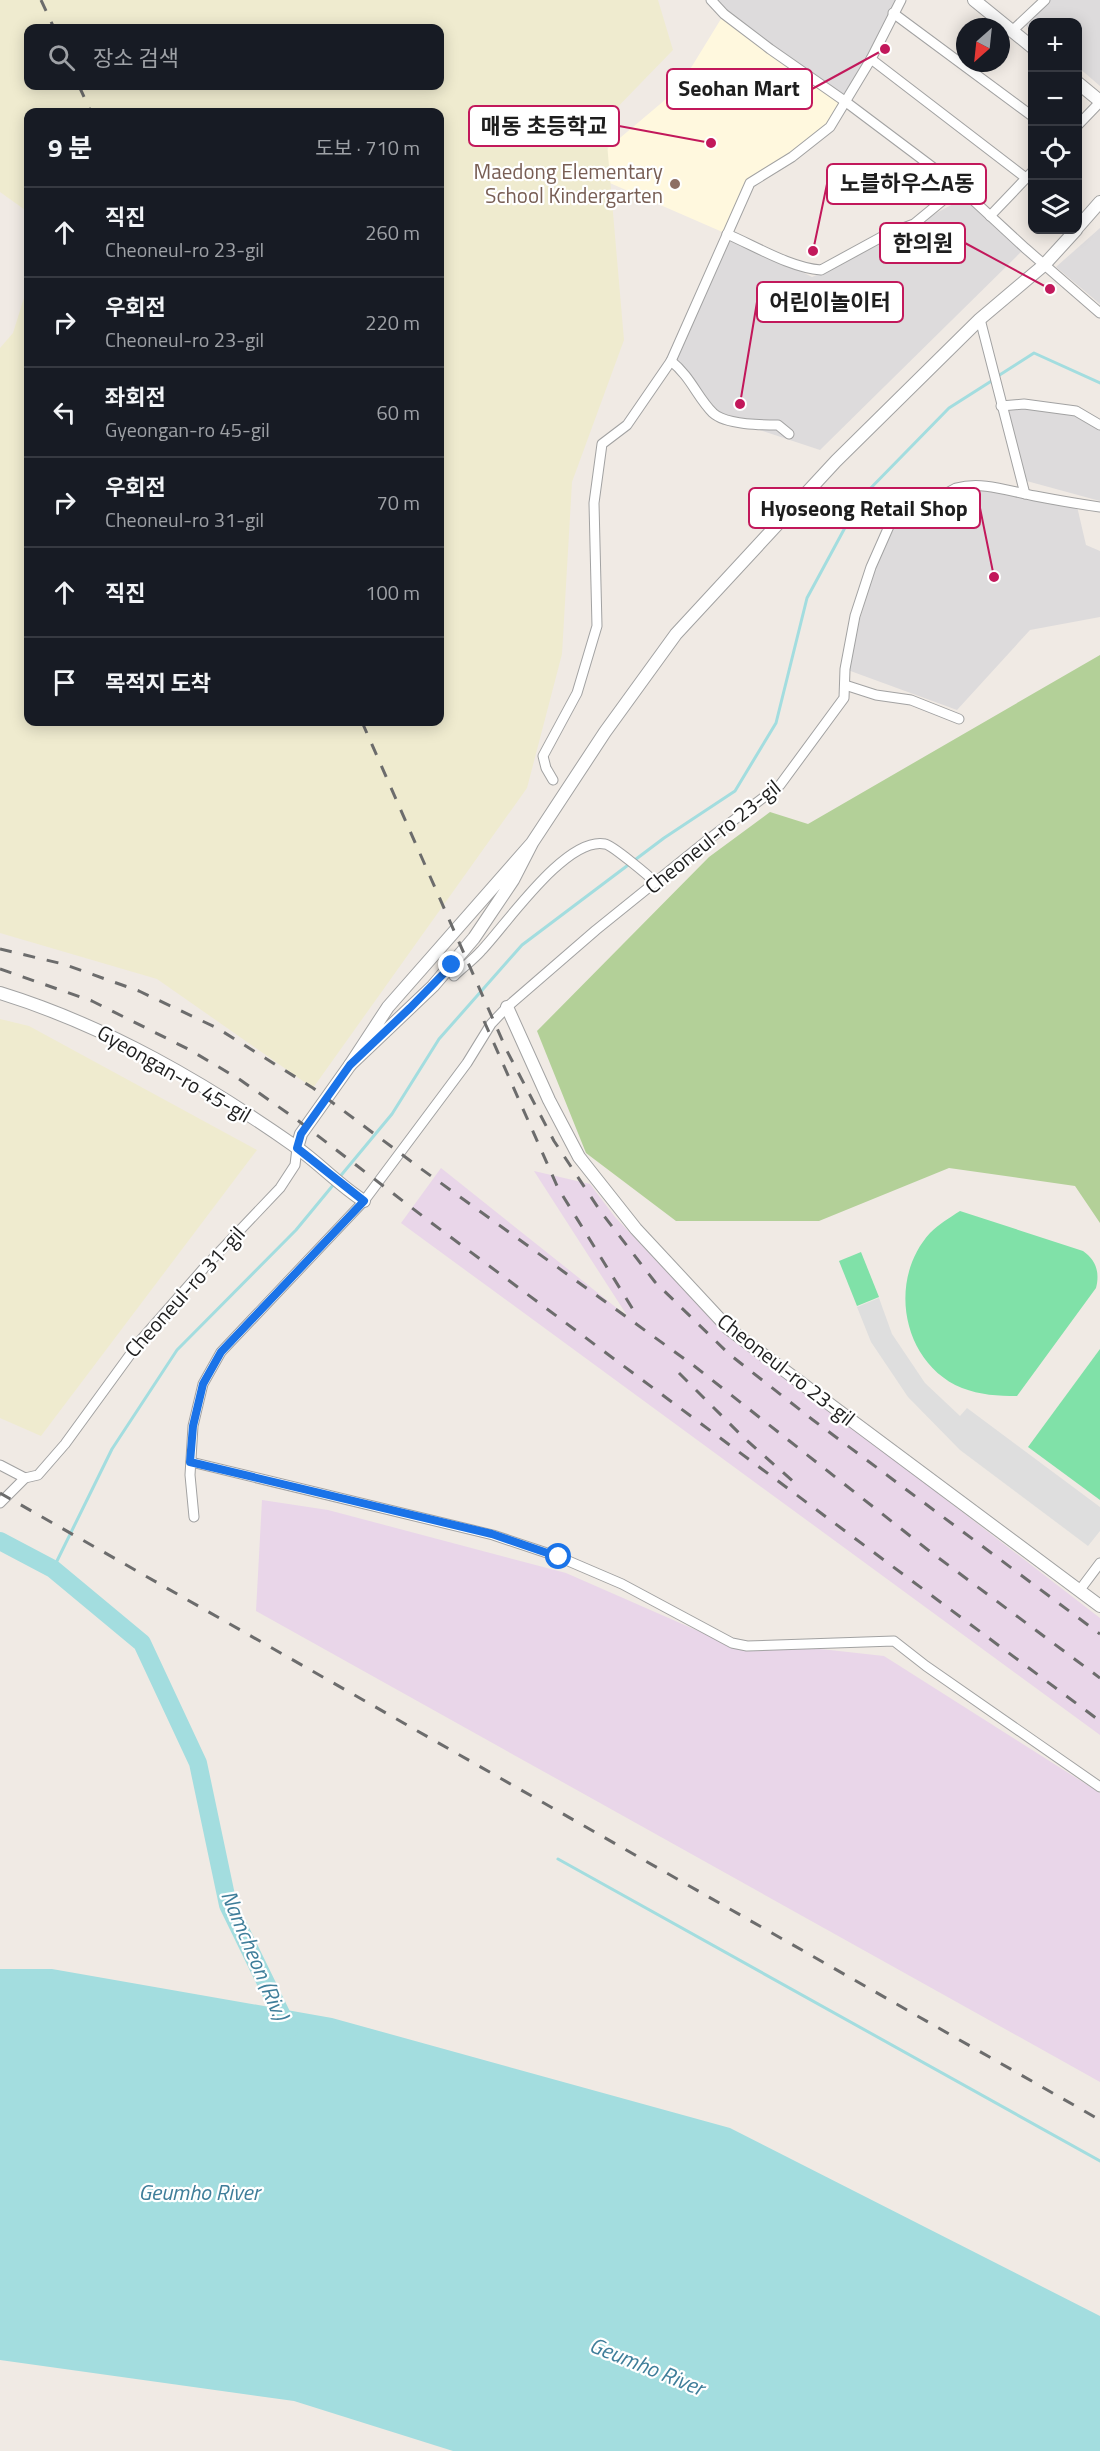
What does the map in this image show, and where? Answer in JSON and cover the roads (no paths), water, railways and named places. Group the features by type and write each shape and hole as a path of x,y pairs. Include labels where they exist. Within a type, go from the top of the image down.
{"street":[{"path":"711,0 724,14 770,49 846,102 959,187 1100,313"},
{"path":"553,780 546,768 543,756 577,693 597,626 594,502 602,444 627,425 671,361 750,183 792,157 830,127 871,59 901,0"},
{"path":"974,0 1028,44"},
{"path":"1012,31 1045,0"},
{"path":"893,13 1028,113"},
{"path":"871,59 1028,174"},
{"path":"1082,87 1100,101 1082,120"},
{"path":"990,216 1028,176"},
{"path":"727,234 810,269 821,270 887,234 914,224 959,187"},
{"path":"1082,222 1100,202"},
{"path":"350,1065 418,1001 452,965 494,910 532,843 605,732 676,634 836,461 980,319 1044,265 1072,234"},
{"path":"980,319 1001,406 1023,480 1024,494"},
{"path":"671,361 685,372 714,414 756,425 778,425 789,434"},
{"path":"1001,406 1024,404 1076,411 1100,425"},
{"name":"Cheoneul-ro 23-gil","path":"194,1517 190,1462 193,1426 203,1384 221,1352 359,1198 467,1063 491,1024 507,1007 656,883 780,785 844,698 845,669 855,616 871,567 890,524 956,488 967,485 995,486 1024,494 1100,507"},
{"path":"845,685 876,695 911,700 959,718"},
{"path":"350,1065 388,1007 532,843"},
{"path":"454,976 482,950 543,879 573,853 588,844 607,844 656,883"},
{"name":"Gyeongan-ro 45-gil","path":"0,993 42,1006 91,1027 203,1086 297,1148 359,1198"},
{"name":"Cheoneul-ro 23-gil","path":"507,1007 549,1100 579,1157 636,1229 729,1329 1100,1606"},
{"name":"Cheoneul-ro 31-gil","path":"1,1503 25,1478 38,1475 65,1444 140,1341 204,1268 280,1188 295,1165 301,1134 350,1065"},
{"path":"190,1462 492,1534 559,1557 622,1584 732,1643 747,1646 894,1641 900,1643 926,1666 1100,1787"},
{"path":"0,1465 25,1478"},
{"path":"1079,1591 1100,1563"}],"water":[{"name":"Geumho River","path":"0,1969 52,1969 332,2018 730,2128 1100,2316 1100,2451 453,2451 294,2401 0,2360"}],"waterway":[{"path":"998,376 1034,353 1100,383"},
{"path":"338,1179 392,1114 439,1039 522,945 664,838 735,791 776,723 807,598 861,498 949,408 993,380"},
{"path":"53,1569 112,1449 177,1350 296,1230 334,1184"},
{"name":"Namcheon (Riv.)","path":"0,1541 53,1569 142,1643 198,1763 228,1905 289,2030"},
{"path":"558,1859 1100,2161"}],"railway":[{"path":"41,0 52,24"},
{"path":"81,90 89,108"},
{"path":"364,726 507,1051 554,1141 601,1212 655,1282 729,1354 813,1420 1100,1634"},
{"path":"0,949 63,964 139,991 217,1028 313,1088 693,1365 928,1550 1100,1678"},
{"path":"0,969 92,1001 190,1050 239,1079 296,1119 429,1221 1100,1721"},
{"path":"484,1021 558,1188 637,1316"},
{"path":"679,1373 743,1437 796,1484"},
{"path":"0,1493 1100,2120"}],"place":[{"name":"Seohan Mart","path":"885,49"},
{"name":"매동 초등학교","path":"711,143"},
{"name":"Maedong Elementary School Kindergarten","path":"675,184"},
{"name":"노블하우스A동","path":"813,251"},
{"name":"한의원","path":"1050,289"},
{"name":"어린이놀이터","path":"740,404"},
{"name":"Hyoseong Retail Shop","path":"994,577"}]}
